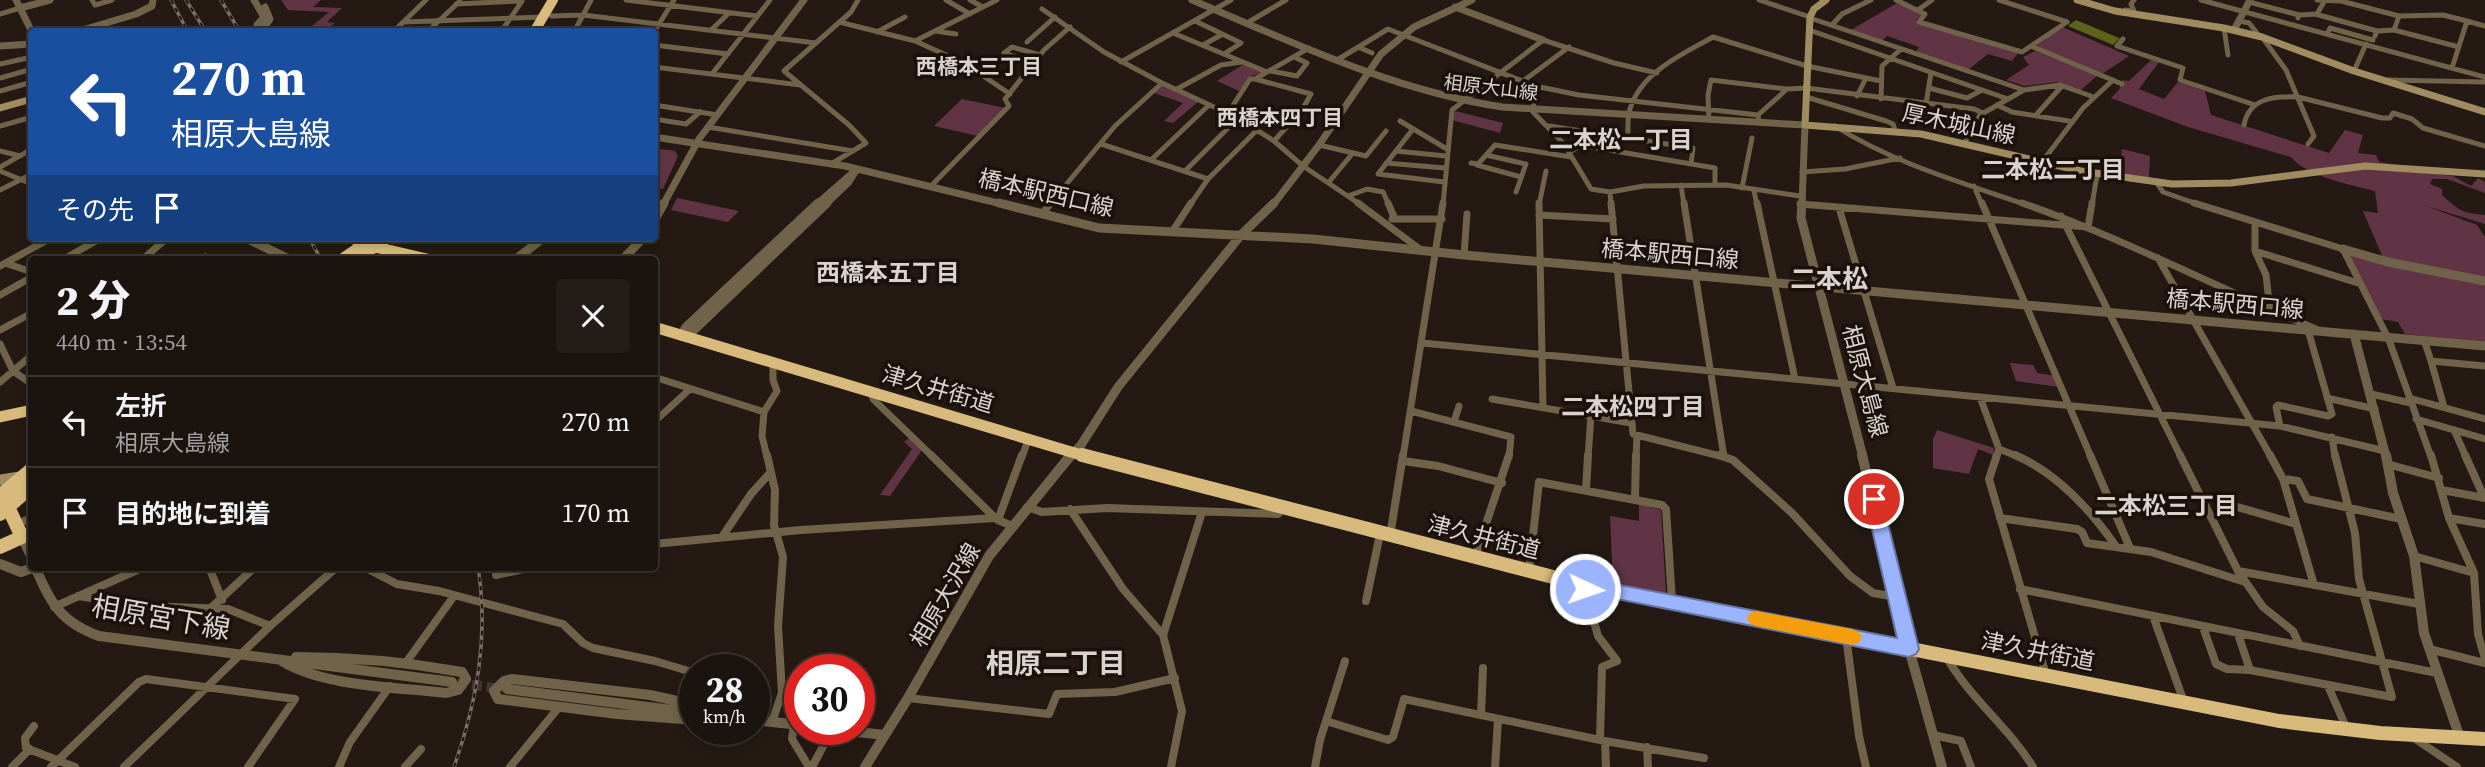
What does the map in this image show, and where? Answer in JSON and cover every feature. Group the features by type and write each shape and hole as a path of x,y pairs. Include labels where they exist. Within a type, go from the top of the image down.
{"highway":[{"path":"543,28 553,0"},
{"path":"537,28 561,0"},
{"path":"340,256 360,242"},
{"path":"348,256 374,242"},
{"path":"354,256 375,242"},
{"path":"361,256 375,242"},
{"path":"378,242 406,256"},
{"name":"津久井街道","path":"658,328 1073,453 1584,585 2279,721 2347,730 2485,739"},
{"path":"0,417 28,411"},
{"path":"2,499 28,476"},
{"path":"2,499 28,488"},
{"path":"0,547 20,530 2,499"}],"main road":[{"path":"1805,125 1810,17 1814,9 1826,0"},
{"path":"2077,0 2125,13 2260,35 2377,79 2485,112"},
{"path":"0,108 28,100"},
{"name":"厚木城山線","path":"1805,125 1895,130 1965,142 2097,175 2157,183 2220,184 2365,166 2485,174"},
{"path":"2,499 11,480 28,474"}],"street":[{"path":"16,0 30,28"},
{"path":"0,14 50,0"},
{"path":"92,0 95,5 112,0"},
{"path":"100,28 144,12 152,6 153,0"},
{"path":"254,0 264,17 259,28"},
{"path":"260,0 270,16 269,21 260,28"},
{"path":"397,28 426,0"},
{"path":"576,28 592,0"},
{"path":"625,0 672,3 757,16"},
{"path":"712,74 770,0"},
{"path":"658,213 694,146 804,0"},
{"path":"831,164 866,143 849,125 784,71 858,4 858,0"},
{"path":"946,0 970,14"},
{"path":"970,0 983,7"},
{"path":"915,41 995,0"},
{"name":"相原大山線","path":"1192,0 1368,73 1416,91 1460,102 1709,120 1759,119 1805,125"},
{"path":"1121,62 1231,0"},
{"path":"1247,23 1286,0"},
{"path":"1241,235 1275,203 1319,145 1383,51 1402,34 1472,0"},
{"path":"1759,0 2024,90"},
{"path":"1832,25 1842,14 1871,0"},
{"path":"1896,0 1925,15 1919,22 2020,52 2026,52 2067,22 2002,0"},
{"path":"1918,10 1932,0"},
{"path":"2202,0 2328,31 2485,80"},
{"path":"2315,14 2321,1 2341,0 2399,16 2443,15 2485,26"},
{"path":"431,28 458,2 522,1"},
{"path":"504,28 522,1"},
{"path":"2234,30 2250,1 2299,15 2315,14 2377,31 2394,30 2459,47"},
{"path":"656,28 672,3"},
{"path":"2125,13 2125,9 2134,10 2132,3"},
{"path":"1455,7 1614,63 1657,73"},
{"path":"1042,9 1121,62 1238,118 1274,141 1303,166 1381,219 1422,251"},
{"path":"711,30 729,13"},
{"path":"403,22 583,15 816,43"},
{"path":"2295,25 2299,15"},
{"path":"2394,30 2399,16"},
{"path":"877,32 905,17"},
{"path":"1027,41 1055,17"},
{"path":"1195,21 1242,44 1224,54"},
{"path":"2239,21 2249,23 2286,70 2314,136 2308,145"},
{"path":"2452,68 2466,21"},
{"path":"839,22 915,41 964,64 1010,94"},
{"path":"932,186 1009,106 1005,99 1040,55 1070,27"},
{"path":"2224,28 2228,55"},
{"path":"1337,60 1387,29 1535,86 1579,95 1709,109 1759,119 1787,89"},
{"path":"1809,30 2008,99"},
{"path":"934,31 956,34"},
{"path":"2354,71 2377,31"},
{"path":"1172,33 1242,62 1297,76 1307,63 1294,57"},
{"path":"1202,46 1221,35"},
{"path":"1628,137 1629,115 1634,101 1663,65 1713,37 1807,66 1881,81"},
{"path":"2123,39 2116,46 2183,68 2180,80 2255,105"},
{"path":"1366,601 1403,461 1442,219 1450,113 1460,102 1544,40"},
{"path":"0,46 28,44"},
{"path":"658,45 727,54"},
{"path":"1034,63 1004,53 1012,47 1040,55"},
{"path":"1358,47 1372,52"},
{"path":"1524,81 1569,47"},
{"path":"2033,47 2122,83"},
{"path":"1255,79 1309,48"},
{"path":"1881,99 1882,66 1901,49"},
{"path":"0,64 28,58"},
{"path":"1177,89 1221,65 1242,62"},
{"path":"658,67 801,85"},
{"path":"0,78 28,70"},
{"path":"1926,104 1931,73"},
{"path":"1857,96 1866,78"},
{"path":"1228,113 1249,79 1311,94 1302,110 1274,141"},
{"path":"2377,79 2485,80"},
{"path":"1709,120 1708,95 1711,80 1787,89 1806,88 1983,113"},
{"path":"2042,162 2069,121 2091,96 2113,80"},
{"path":"0,91 28,83"},
{"path":"1042,214 1115,126 1162,83"},
{"path":"1535,86 1532,109 1570,155 1591,189 1610,192 1630,187 1715,185 1839,208 2088,227"},
{"path":"1965,142 1983,113 2024,90 2062,86 2091,96"},
{"path":"2036,116 2062,86"},
{"path":"1929,89 1964,98 1982,90"},
{"path":"2244,125 2245,115 2255,105 2275,96 2297,97 2382,118 2390,118 2393,113 2412,119 2421,127 2485,146"},
{"path":"1806,97 1886,121 1893,124 1895,130"},
{"path":"1151,160 1209,105"},
{"path":"1997,105 2012,112 2069,121"},
{"path":"658,106 718,115"},
{"path":"658,120 686,124 700,112"},
{"path":"0,126 28,118"},
{"path":"1185,172 1238,118"},
{"path":"1400,121 1446,152"},
{"name":"相原大島線","path":"1805,125 1800,215 1892,571 1909,649 1942,767"},
{"path":"1548,126 1694,145 1691,164"},
{"path":"1836,126 1854,138 1901,158 2088,227 2320,331"},
{"path":"708,127 854,151"},
{"path":"1413,129 1378,173 1381,176 1444,182"},
{"path":"1171,232 1208,179 1256,130"},
{"path":"1319,145 1366,156 1386,131"},
{"path":"1591,146 1596,132"},
{"path":"1742,188 1752,138"},
{"name":"橋本駅西口線","path":"658,141 857,169 1099,228 1312,239 1464,255 2485,346"},
{"path":"1101,144 1208,179"},
{"path":"1521,177 1474,164 1495,145 1570,155 1581,145 1716,169 1715,185"},
{"name":"橋本駅西口線","path":"694,146 812,167 857,169"},
{"path":"0,151 20,156"},
{"path":"28,151 0,169 28,183"},
{"path":"1396,151 1446,152"},
{"path":"1329,183 1352,154"},
{"path":"1486,155 1525,163 1516,192"},
{"path":"1802,172 1845,169 1901,158"},
{"path":"1386,163 1446,168"},
{"path":"681,336 703,321 848,183 857,169"},
{"path":"1543,407 1539,198 1546,171"},
{"path":"2088,227 2097,175"},
{"path":"0,190 28,176"},
{"path":"2157,183 2167,195 2343,249 2388,262 2485,281"},
{"path":"1681,185 1724,457"},
{"path":"1974,186 2130,548"},
{"path":"1348,197 1367,189 1383,191 1395,219"},
{"path":"1754,191 1795,379"},
{"path":"1610,192 1632,432 1637,436 1696,448 1733,460 1792,513 1850,576 1873,593 1896,597"},
{"path":"1839,208 1893,388"},
{"path":"1464,255 1467,214"},
{"path":"1539,215 1613,219"},
{"path":"2060,216 2238,571 2263,607 2292,631 2300,646"},
{"path":"1381,219 1442,219"},
{"path":"2255,222 2255,251 2266,275 2270,310"},
{"name":"相原大沢線","path":"865,767 908,698 979,571 1027,507 1073,453 1114,392 1241,235"},
{"path":"3,264 44,242"},
{"path":"69,256 94,242"},
{"path":"146,256 162,242"},
{"path":"254,242 283,256"},
{"path":"520,256 538,242"},
{"path":"626,256 639,242"},
{"path":"2343,249 2358,283 2388,337 2439,478 2449,518 2481,594 2478,634 2485,661 2429,649"},
{"path":"2255,251 2358,283"},
{"path":"2158,258 2283,479 2314,585"},
{"path":"3,264 28,273"},
{"path":"0,295 28,277"},
{"path":"0,330 28,315"},
{"path":"2280,426 2276,406 2331,416 2308,330"},
{"path":"2354,334 2414,556 2419,604 2429,649 2460,738"},
{"path":"2424,340 2444,407"},
{"path":"0,344 13,371 28,381"},
{"path":"1422,344 2280,426 2385,451"},
{"path":"0,382 28,358"},
{"path":"2431,361 2485,366"},
{"path":"773,364 773,380 777,391 764,412 762,436 775,490 776,532 783,557 778,626 782,693 772,722 784,723"},
{"path":"658,378 764,412"},
{"path":"658,418 690,389"},
{"path":"872,393 873,399 997,519 1012,526"},
{"path":"2371,394 2444,407 2485,419"},
{"path":"1980,397 1998,449 1989,479 2046,676"},
{"path":"2328,398 2376,409"},
{"path":"1492,399 1631,423"},
{"path":"1454,422 1459,406"},
{"path":"1411,411 1511,437 1509,460 1475,558"},
{"path":"1586,490 1591,415"},
{"path":"2416,419 2485,439"},
{"path":"2454,430 2484,498"},
{"path":"1635,500 1637,436"},
{"path":"2203,627 2216,664 2227,669 2250,670 2390,698 2392,695 2357,572 2355,533 2337,467 2332,437"},
{"path":"997,519 1028,440"},
{"path":"1998,449 2038,465 2093,514 2115,545"},
{"path":"1403,461 1438,466 1502,483"},
{"path":"2387,464 2439,478"},
{"path":"722,537 751,494 770,473"},
{"path":"2283,479 2298,481 2307,499 2402,519"},
{"path":"1529,571 1537,484 1544,482 1662,505 1666,509 1672,601"},
{"path":"2442,490 2484,498"},
{"path":"2227,505 2296,523"},
{"path":"1027,507 1042,512 1070,509 1278,514 1282,509"},
{"path":"1070,509 1123,589 1163,635 1182,711 1171,767"},
{"path":"1163,635 1202,512"},
{"path":"2000,518 2077,529 2082,532 2087,543 2115,545 2164,555 2245,582"},
{"path":"2449,518 2485,524"},
{"path":"658,544 776,532 997,519"},
{"path":"28,522 20,530 28,549"},
{"path":"2414,556 2474,573"},
{"path":"0,564 20,572 28,569"},
{"name":"相原宮下線","path":"37,571 54,607 74,627 99,636 452,682"},
{"path":"211,571 222,600"},
{"path":"211,608 251,571"},
{"path":"124,767 270,626 332,571"},
{"path":"372,571 397,584 563,624 580,641 593,648 679,668"},
{"path":"496,575 508,571"},
{"path":"2238,571 2419,604"},
{"path":"54,607 121,572"},
{"path":"1584,585 1591,621 1607,651 1617,661 1602,667 1602,741 1606,767"},
{"path":"2020,589 2437,673"},
{"path":"78,596 146,606 228,608 270,626"},
{"path":"405,665 454,596"},
{"path":"2152,616 2184,702"},
{"path":"2238,634 2250,670"},
{"path":"1846,636 1859,736 1866,767"},
{"path":"1946,656 1989,711 2013,735 2033,767"},
{"path":"276,660 363,660 459,671 466,674 466,679 458,690 449,693 390,686 289,668 276,660"},
{"path":"1315,767 1326,721 1341,685 1345,661"},
{"path":"1481,715 1483,668"},
{"path":"908,698 1049,714 1057,694 1115,692 1175,678"},
{"path":"679,706 650,695 512,679 501,683 494,691 498,699 559,707 679,711"},
{"path":"51,767 141,680 295,699 248,767"},
{"path":"339,767 350,742 390,686"},
{"path":"2328,686 2347,730"},
{"path":"507,689 679,710"},
{"path":"1326,721 1388,740 1393,737 1404,699 1602,741 1704,758"},
{"path":"510,767 559,707"},
{"path":"1495,767 1498,720"},
{"path":"34,726 24,740 25,746 75,767"},
{"path":"875,734 885,735"},
{"path":"1933,735 1961,741 1971,767"},
{"path":"2411,735 2432,753 2457,767"},
{"path":"796,745 810,767 823,745"},
{"path":"1647,747 1648,767"},
{"path":"12,767 30,749"},
{"path":"405,767 421,749"}],"shaded area":[{"path":"281,0 321,0 313,7 342,8 327,22 335,23 329,28 312,26 329,12 288,10"},
{"path":"1897,3 1923,14 1916,20 1919,22 2019,52 2012,61 1988,54 1968,70 1916,52 1919,47 1887,36 1882,41 1851,30"},
{"path":"2076,20 2120,38 2113,45 2068,26"},
{"path":"2062,27 2129,56 2102,74 2035,47"},
{"path":"2035,51 2098,75 2081,90 2057,82 2024,86 2006,80 2029,65 2023,57"},
{"path":"2151,60 2159,62 2139,89 2164,99 2178,82 2205,91 2211,115 2329,153 2345,130 2363,135 2358,153 2376,155 2379,162 2421,168 2425,173 2453,176 2471,186 2478,178 2485,182 2485,193 2447,179 2432,179 2430,184 2442,189 2442,195 2461,210 2485,215 2485,224 2426,206 2477,225 2485,237 2485,278 2383,258 2363,211 2378,213 2375,191 2317,174 2291,157 2188,127 2111,98 2119,90 2122,80 2129,81"},
{"path":"1244,64 1263,72 1249,77 1239,91 1217,81"},
{"path":"1165,84 1198,102 1173,123 1164,121 1183,103 1154,93"},
{"path":"962,99 1006,108 978,136 934,126"},
{"path":"1455,111 1503,123 1500,133 1452,120"},
{"path":"658,149 675,151 678,156 663,189 658,188"},
{"path":"2122,149 2150,156 2149,178 2118,174"},
{"path":"677,198 739,211 728,222 671,210"},
{"path":"2349,255 2485,284 2485,343 2405,334 2398,322 2381,319"},
{"path":"2010,363 2033,365 2037,373 2056,376 2060,387 2016,381"},
{"path":"1937,430 1994,448 1993,455 1978,449 1969,474 1933,468 1933,439"},
{"path":"909,438 922,450 890,496 880,495 912,449 904,442"},
{"path":"1639,504 1661,510 1666,593 1663,595 1613,585 1610,516 1639,521"}],"tunnel":[{"path":"457,683 502,689"}],"railway":[{"path":"171,0 186,28"},
{"path":"186,0 204,28"},
{"path":"221,0 238,28"},
{"path":"311,242 319,256"},
{"path":"454,767 469,718 479,668 482,618 478,571"}],"slow traffic":[{"path":"1756,618 1852,637"}],"district":[{"name":"西橋本三丁目","path":"979,66"},
{"name":"西橋本四丁目","path":"1280,117"},
{"name":"二本松一丁目","path":"1621,139"},
{"name":"二本松二丁目","path":"2053,169"},
{"name":"西橋本五丁目","path":"888,272"},
{"name":"二本松","path":"1829,279"},
{"name":"二本松四丁目","path":"1633,406"},
{"name":"二本松三丁目","path":"2166,505"},
{"name":"相原二丁目","path":"1056,663"}],"route":[{"path":"1585,589 1584,585 1909,649 1874,499"}]}
